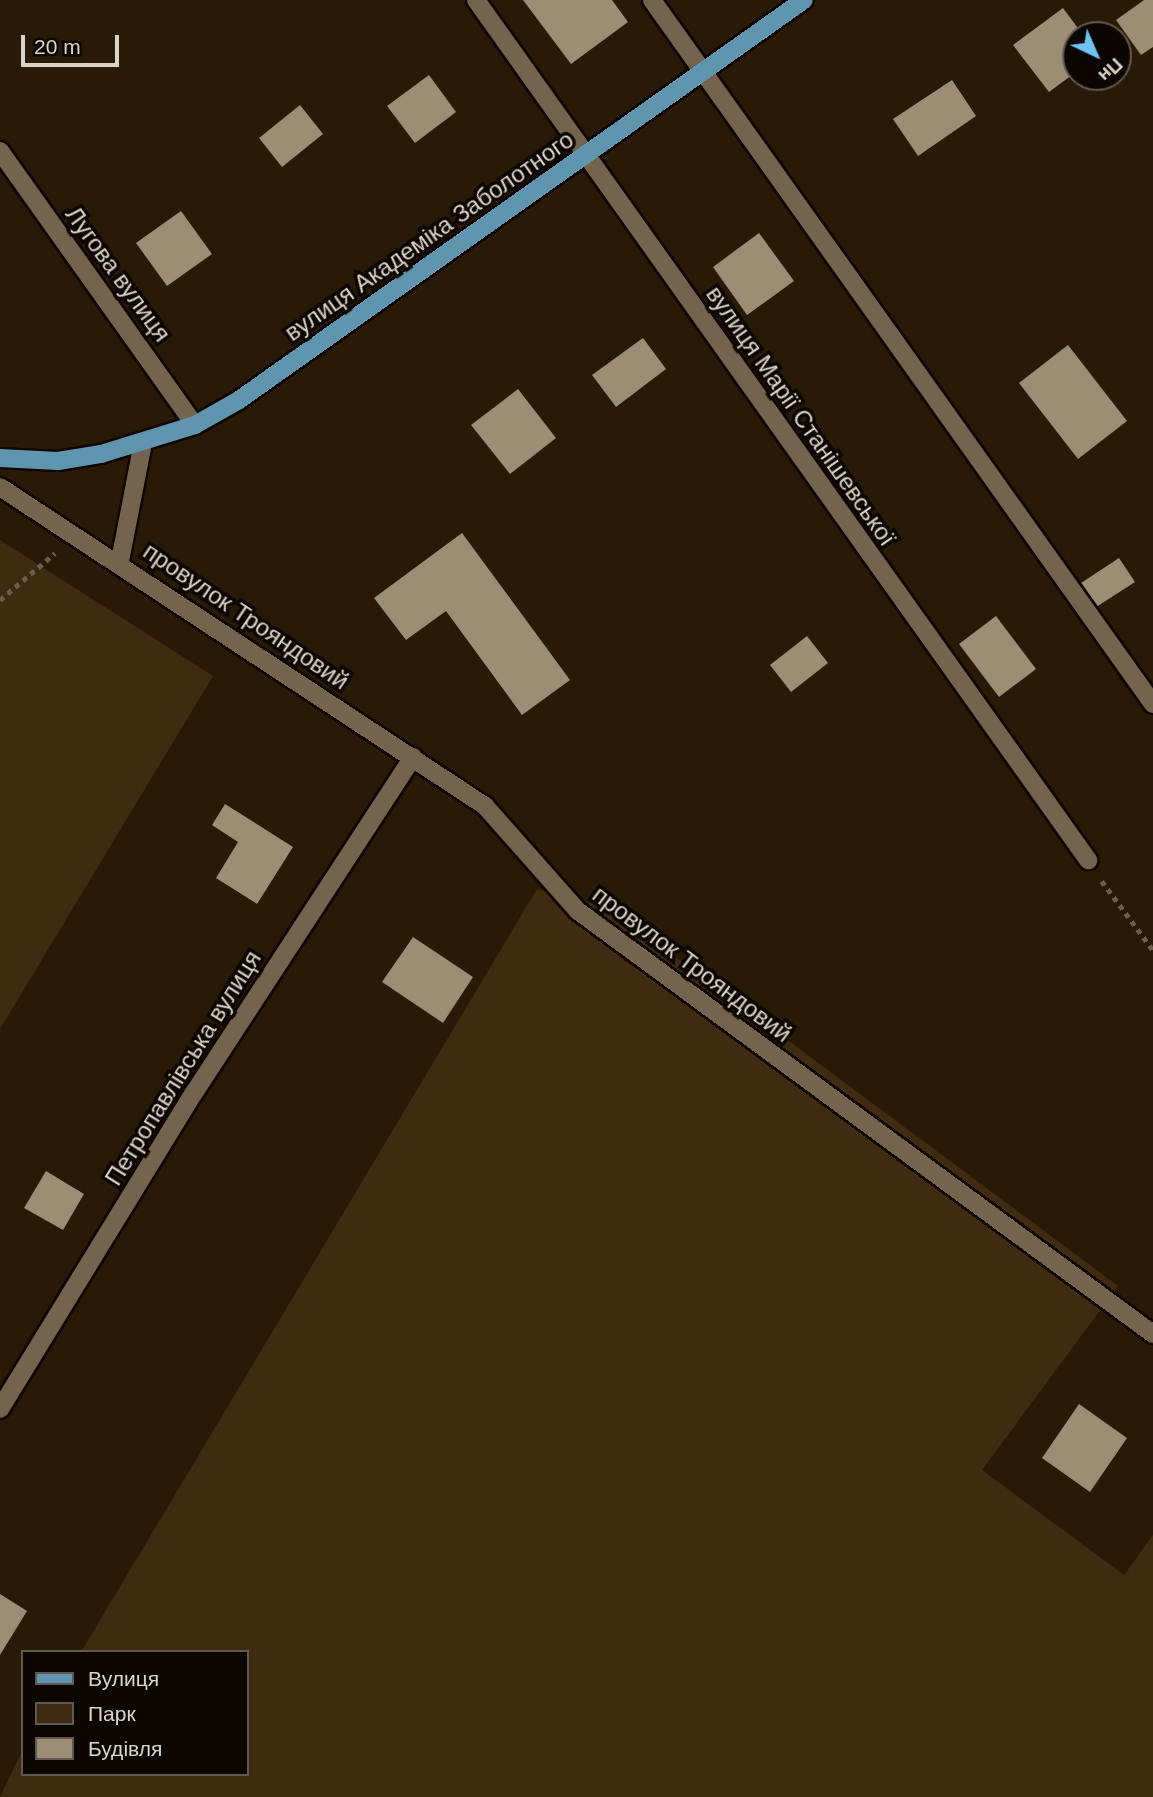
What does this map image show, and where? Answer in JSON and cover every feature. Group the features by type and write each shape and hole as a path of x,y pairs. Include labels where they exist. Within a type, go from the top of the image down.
{"main road":[{"name":"вулиця Академіка Заболотного","path":"0,458 58,461 144,443 195,425 586,155 804,0"}],"street":[{"name":"вулиця Марії Станішевської","path":"476,0 1088,860"},
{"path":"652,0 1153,704"},
{"name":"Лугова вулиця","path":"0,151 195,425"},
{"path":"120,561 144,443"},
{"name":"провулок Трояндовий","path":"0,487 120,561 485,806 578,911 1153,1334"},
{"name":"Петропавлівська вулиця","path":"0,1409 194,1093 413,757"}],"path":[{"path":"0,600 77,534"},
{"path":"1088,860 1153,950"}],"green space":[{"path":"0,540 213,676 0,1029"},
{"path":"537,889 610,908 1118,1286 982,1470 1124,1575 1153,1535 1153,1797 0,1797 21,1753 21,1776 248,1776 248,1650 82,1650"}],"building":[{"path":"523,0 612,0 628,22 571,64"},
{"path":"1144,0 1153,0 1153,47 1141,55 1132,42 1132,21 1116,20"},
{"path":"1063,8 1073,21 1062,21 1062,82 1049,92 1013,45"},
{"path":"429,75 456,112 415,143 387,106"},
{"path":"952,80 976,116 918,156 893,119"},
{"path":"300,105 323,134 282,167 259,138"},
{"path":"181,211 212,254 167,286 136,243"},
{"path":"759,233 794,281 747,315 713,267"},
{"path":"643,338 666,369 616,407 592,375"},
{"path":"1068,345 1127,421 1078,459 1019,383"},
{"path":"518,389 556,438 510,474 471,425"},
{"path":"462,533 570,680 522,715 446,611 406,640 374,598"},
{"path":"1119,558 1135,582 1090,611 1075,587"},
{"path":"996,616 1036,669 999,697 959,644"},
{"path":"807,636 828,663 791,692 770,665"},
{"path":"225,804 293,847 257,904 216,878 238,842 212,825"},
{"path":"413,937 473,977 443,1023 382,982"},
{"path":"46,1171 84,1194 63,1230 24,1208"},
{"path":"1079,1404 1127,1438 1090,1492 1042,1458"},
{"path":"0,1594 27,1611 0,1655"}]}
